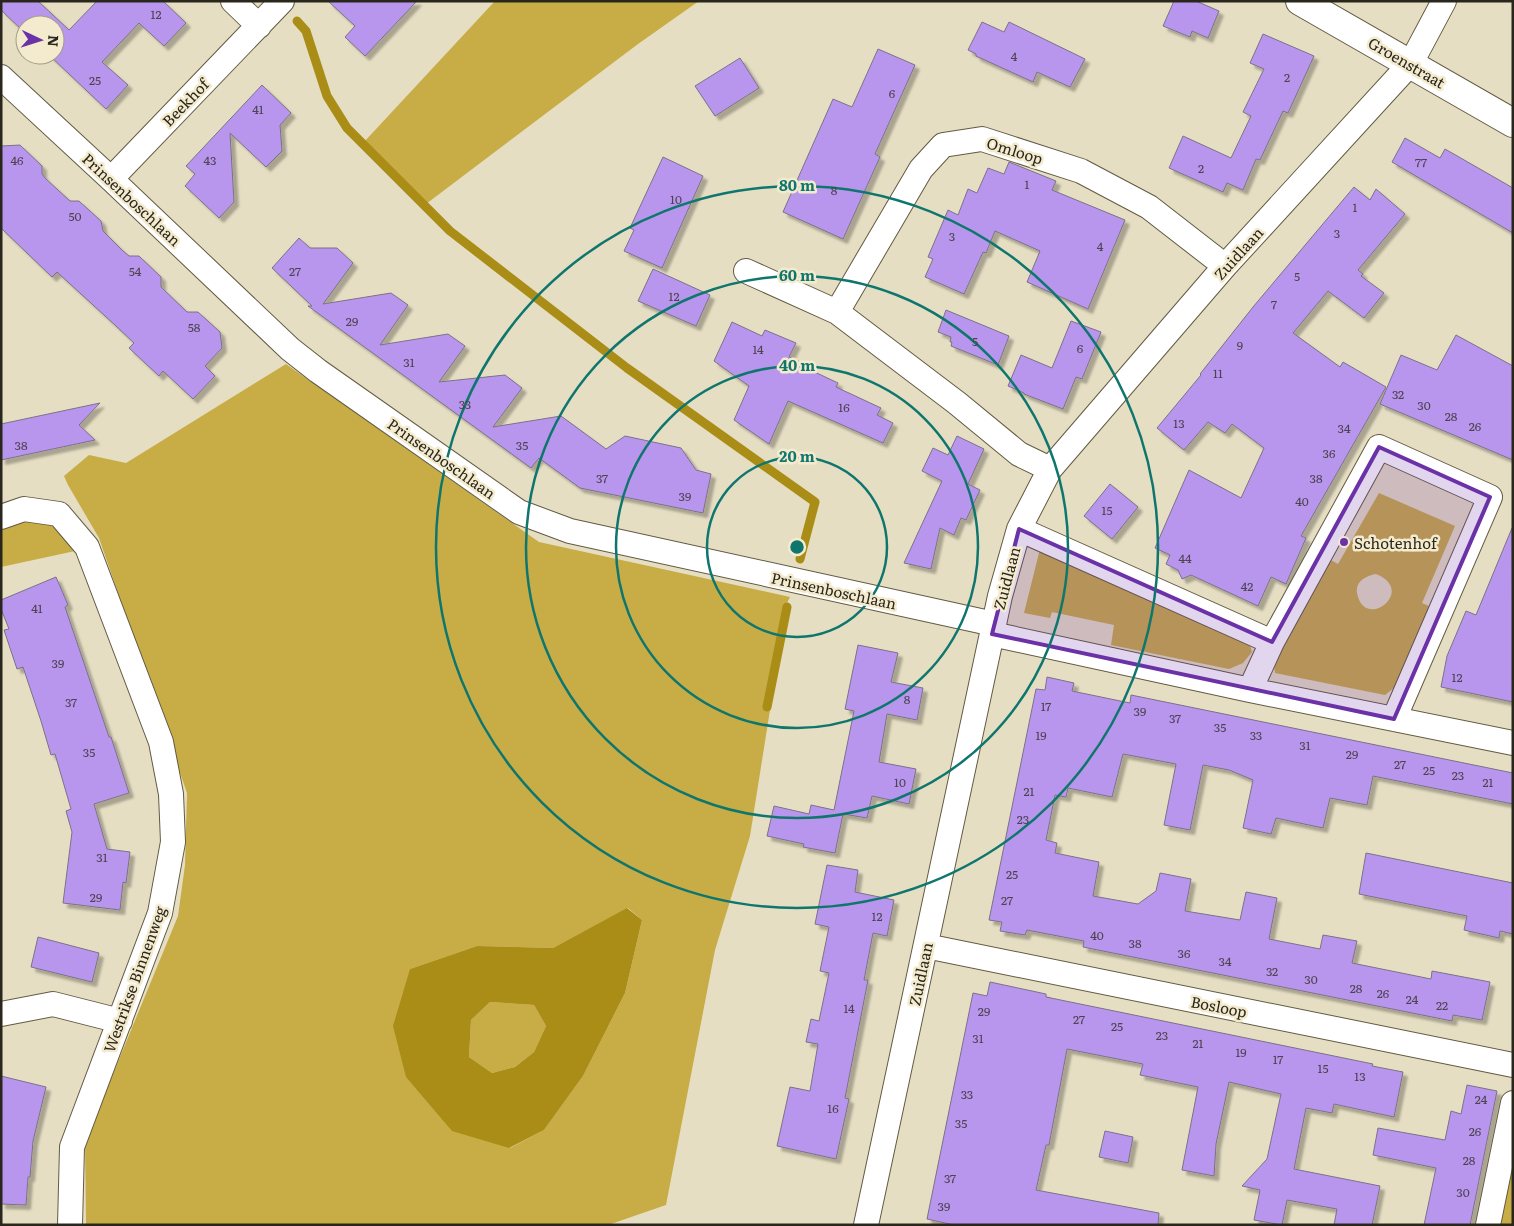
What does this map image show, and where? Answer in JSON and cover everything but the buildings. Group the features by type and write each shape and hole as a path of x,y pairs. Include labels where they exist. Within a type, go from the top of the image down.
{"street":[{"path":"233,1 259,26"},
{"name":"Beekhof","path":"111,178 282,1"},
{"name":"Groenstraat","path":"1300,1 1513,123"},
{"name":"Zuidlaan","path":"866,1225 1000,596 1019,529 1050,469 1225,266 1410,63 1444,1"},
{"name":"Prinsenboschlaan","path":"1,77 111,178 290,349 318,371 519,512 570,531 993,629"},
{"name":"Omloop","path":"837,312 921,169 943,145 982,139 1081,171 1149,206 1225,266"},
{"path":"746,271 837,312 957,403 1019,454 1050,469"},
{"path":"1250,690 1272,642 1379,448 1490,497 1394,719"},
{"name":"Westrikse Binnenweg","path":"1,517 24,509 60,514 87,547 161,742 171,794 173,842 160,913 72,1147 70,1225"},
{"path":"1019,529 1272,642"},
{"path":"993,629 1250,690 1513,743"},
{"name":"Bosloop","path":"926,946 1513,1066"},
{"path":"1,1014 53,1004 120,1022"},
{"path":"1488,1225 1513,1103"}],"highlighted area":[{"path":"1379,447 1490,497 1394,719 992,634 1019,529 1272,642"}],"shaded area":[{"path":"495,1 699,1 638,44 426,204 364,142"},
{"path":"286,364 539,542 790,597 787,603 750,836 715,950 666,1205 608,1225 86,1225 85,1142 178,916 185,865 187,793 99,538 64,476 89,455 126,463","holes":["628,908 642,920 625,993 583,1076 544,1130 510,1148 410,969 477,946 553,948"]},
{"path":"1379,493 1455,526 1422,603 1431,607 1395,687 1385,695 1275,673 1273,659 1329,559 1338,564","holes":["1376,574 1387,581 1391,589 1391,597 1386,604 1379,608 1371,609 1363,606 1358,597 1358,584 1367,576"]},
{"path":"30,519 52,524 75,551 1,567 1,528"},
{"path":"1040,549 1249,642 1252,652 1243,663 1229,669 1111,645 1114,625 1052,612 1050,618 1024,613"},
{"path":"627,908 642,920 625,993 583,1076 544,1130 509,1148 452,1131 406,1077 393,1026 410,969 477,946 553,948","holes":["490,1002 534,1005 546,1026 534,1052 515,1067 492,1073 469,1057 471,1020"]},
{"path":"490,1002 534,1005 546,1026 534,1052 515,1067 492,1073 469,1057 471,1020"},
{"path":"1513,1163 1513,1225 1501,1225"}],"waterway":[{"path":"297,21 306,31 327,96 347,128 450,231 627,368 815,502 800,559"},
{"path":"767,707 787,607"}],"place":[{"name":"Schotenhof","path":"1344,542"}]}
